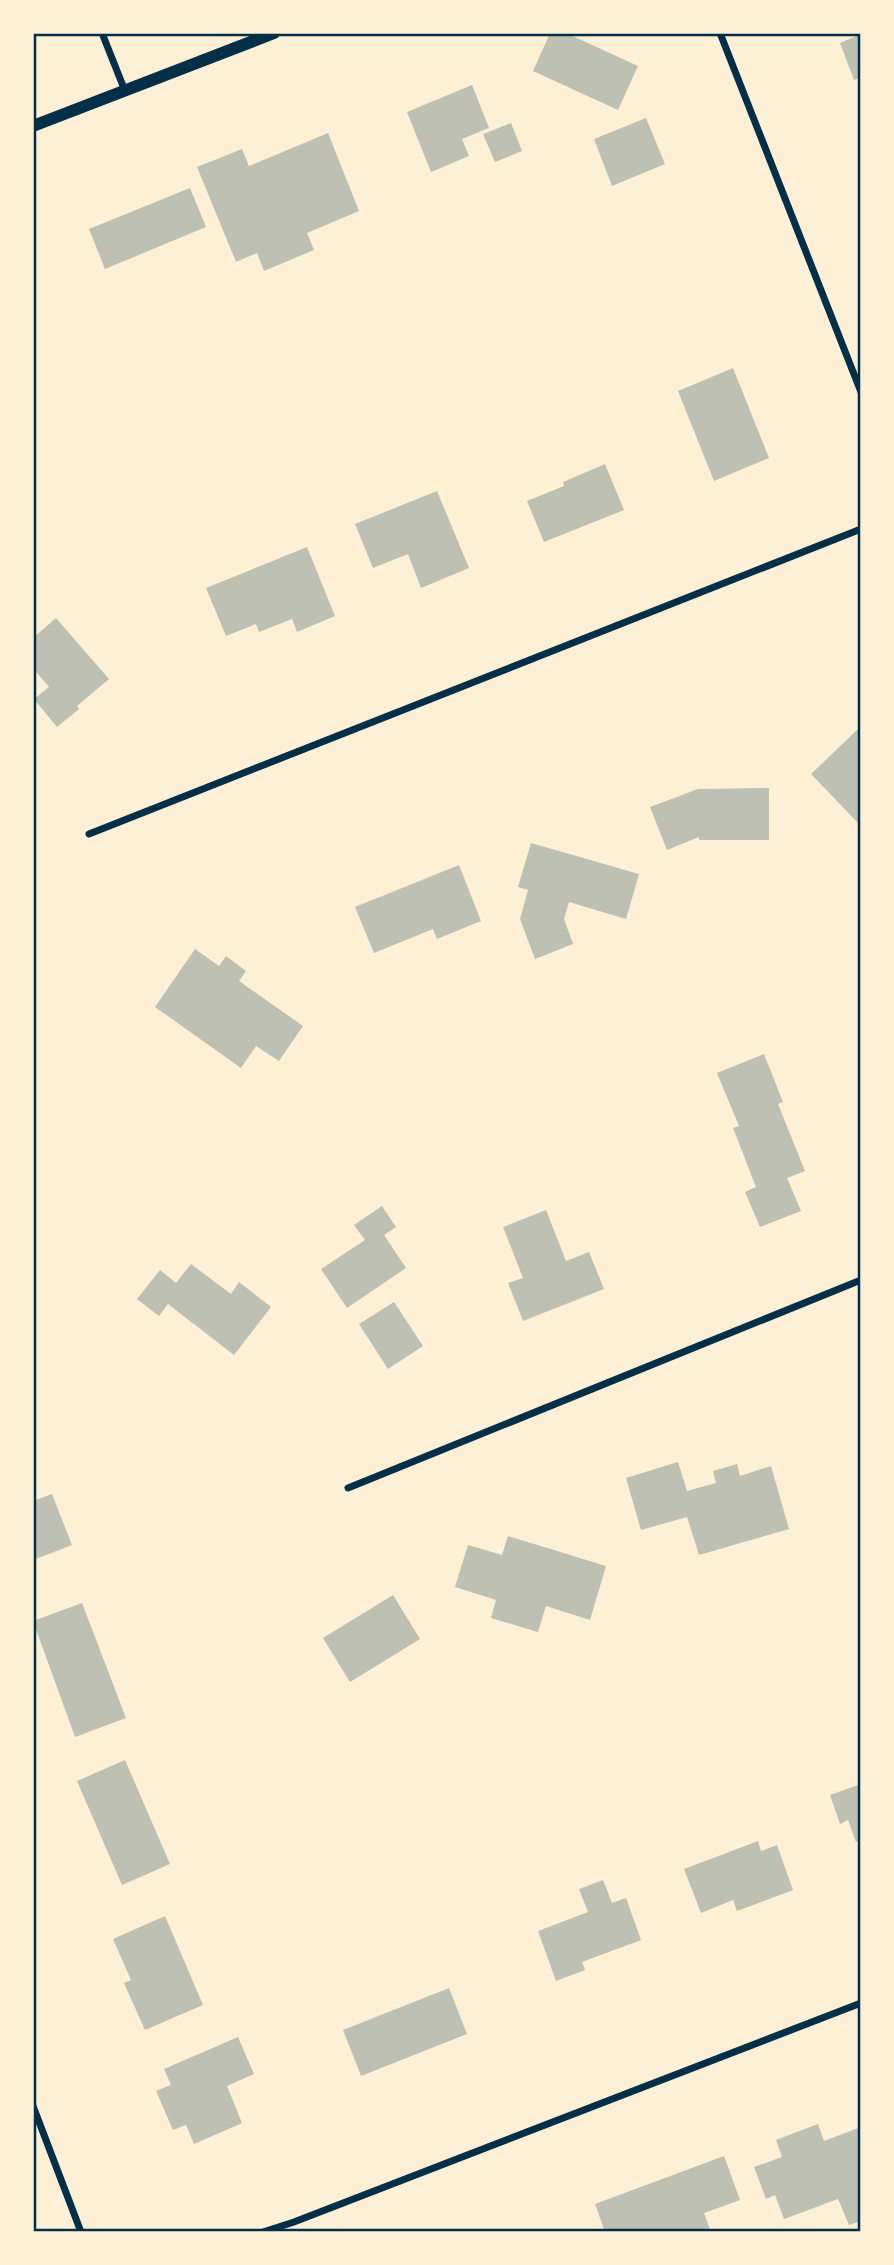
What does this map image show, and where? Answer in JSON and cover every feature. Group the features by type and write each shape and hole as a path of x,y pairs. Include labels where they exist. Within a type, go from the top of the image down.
{"street":[{"path":"102,33 125,91"},
{"path":"33,125 274,33"},
{"path":"720,33 861,392"},
{"path":"89,834 861,529"},
{"path":"348,1488 861,1280"},
{"path":"263,2232 861,2003"},
{"path":"33,2106 81,2232"}],"building":[{"path":"550,33 566,33 638,66 618,110 533,71"},
{"path":"861,34 861,77 854,80 840,43"},
{"path":"472,85 489,128 462,139 469,156 431,172 407,112"},
{"path":"646,118 665,164 612,186 594,139"},
{"path":"511,123 522,151 495,162 483,134"},
{"path":"328,133 359,211 307,233 314,250 264,271 257,253 236,262 197,167 242,149 249,166"},
{"path":"190,188 206,227 105,269 89,229"},
{"path":"733,368 769,458 714,481 678,391"},
{"path":"605,464 624,510 544,542 527,501 564,486 563,482"},
{"path":"437,491 469,568 421,588 408,554 373,568 355,524"},
{"path":"307,547 335,616 297,632 292,619 259,632 256,624 226,636 206,588"},
{"path":"56,618 109,679 57,727 34,699 49,687 33,668 33,638"},
{"path":"858,729 861,732 861,826 811,774"},
{"path":"769,788 769,840 699,840 699,837 667,850 650,807 698,789"},
{"path":"531,843 639,874 626,919 569,902 564,919 573,944 535,959 520,919 528,890 518,887"},
{"path":"459,865 481,921 437,939 433,929 374,953 355,907"},
{"path":"195,949 219,966 226,956 246,971 239,981 303,1026 279,1061 256,1046 241,1068 155,1007"},
{"path":"764,1054 783,1102 778,1104 805,1171 787,1178 801,1211 760,1227 745,1192 756,1187 733,1128 739,1126 717,1073"},
{"path":"382,1206 396,1227 384,1235 406,1268 347,1308 321,1269 365,1240 354,1225"},
{"path":"546,1210 566,1261 589,1252 604,1289 523,1321 508,1283 523,1278 503,1227"},
{"path":"191,1264 231,1294 239,1282 271,1307 234,1355 168,1304 159,1316 137,1299 160,1270 176,1283"},
{"path":"394,1302 423,1346 388,1369 359,1324"},
{"path":"678,1462 687,1491 716,1483 713,1471 737,1464 740,1476 771,1466 789,1529 699,1555 687,1517 641,1530 626,1478"},
{"path":"52,1494 72,1545 33,1560 33,1501"},
{"path":"508,1536 606,1566 590,1620 546,1606 538,1632 491,1618 496,1600 455,1587 468,1545 502,1555"},
{"path":"393,1595 420,1639 350,1682 323,1638"},
{"path":"82,1603 126,1718 75,1737 33,1621"},
{"path":"125,1760 170,1864 122,1885 77,1781"},
{"path":"861,1784 861,1840 856,1842 848,1820 840,1824 830,1795"},
{"path":"758,1841 761,1851 777,1845 793,1890 737,1911 733,1900 701,1913 684,1869"},
{"path":"603,1880 612,1903 626,1898 641,1940 582,1962 585,1970 556,1981 538,1931 588,1912 579,1889"},
{"path":"165,1916 203,2005 145,2030 124,1983 131,1980 113,1939"},
{"path":"449,1988 467,2034 361,2076 343,2030"},
{"path":"238,2037 254,2074 227,2086 242,2123 194,2144 186,2125 173,2130 156,2091 171,2085 164,2069"},
{"path":"818,2124 824,2141 861,2127 861,2221 849,2225 838,2199 784,2219 775,2195 766,2199 754,2167 782,2157 776,2140"},
{"path":"724,2156 740,2200 704,2213 711,2232 661,2232 660,2229 654,2232 605,2232 595,2204"}]}
